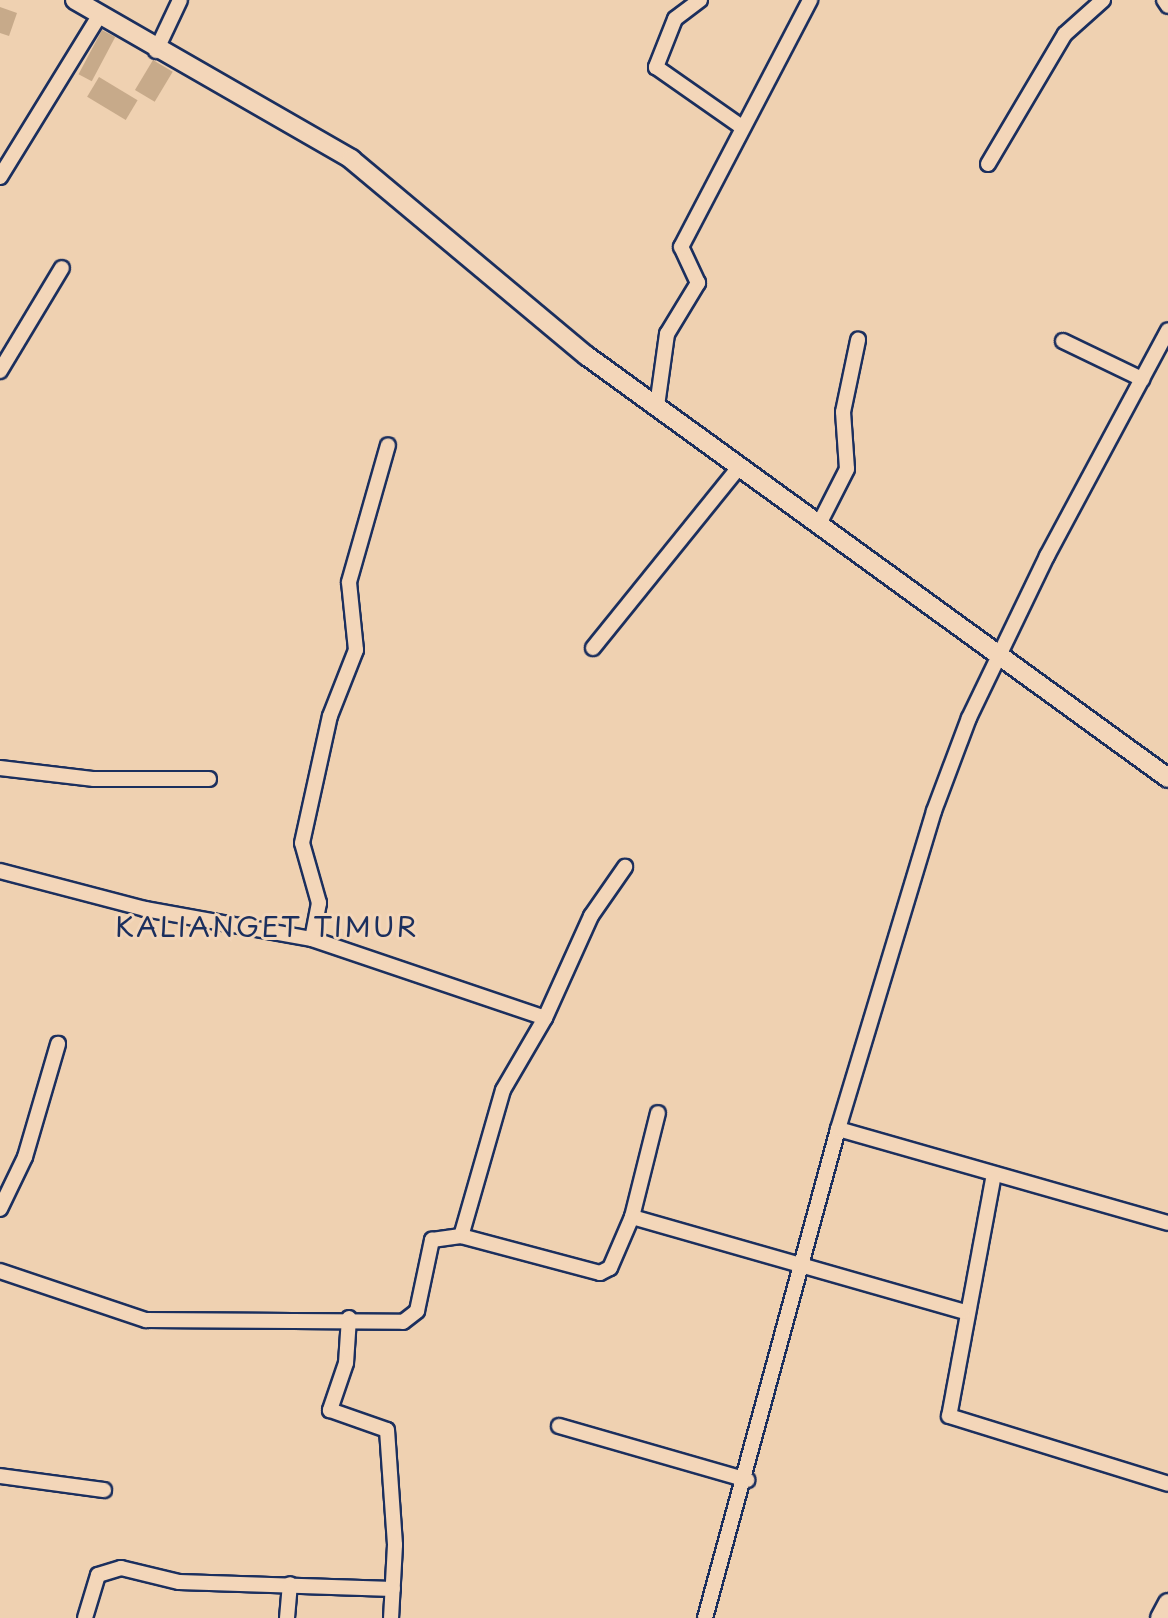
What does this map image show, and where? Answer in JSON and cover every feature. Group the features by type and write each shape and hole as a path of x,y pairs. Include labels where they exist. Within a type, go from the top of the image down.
{"main road":[{"path":"75,0 156,51 258,101 351,159 738,468 1168,778"},
{"path":"1160,1618 1168,1603"}],"street":[{"path":"156,51 180,0"},
{"path":"700,0 675,19 656,67 743,128"},
{"path":"657,406 667,334 698,283 681,247 810,0"},
{"path":"988,164 1065,34 1103,0"},
{"path":"1164,0 1168,6"},
{"path":"0,177 99,16"},
{"path":"0,371 62,268"},
{"path":"705,1618 747,1480 838,1129 934,811 1001,656 1168,330"},
{"path":"818,526 847,469 843,412 858,340"},
{"path":"1063,341 1142,379"},
{"path":"312,939 319,903 302,843 330,716 356,650 349,582 388,445"},
{"path":"593,648 738,468"},
{"path":"0,768 94,779 209,779"},
{"path":"461,1236 503,1090 545,1018 591,916 625,867"},
{"path":"0,871 145,909 312,939 545,1018"},
{"path":"0,1209 25,1157 58,1044"},
{"path":"0,1271 146,1320 413,1319 432,1240 461,1236 600,1273 614,1262 632,1217 658,1113"},
{"path":"838,1129 1168,1223"},
{"path":"994,1174 963,1311 949,1416 1168,1484"},
{"path":"632,1217 803,1263 878,1291 963,1311"},
{"path":"349,1318 346,1363 330,1410 387,1430 393,1589 391,1618"},
{"path":"559,1426 747,1480"},
{"path":"0,1476 104,1490"},
{"path":"85,1618 98,1575 114,1569 179,1582 393,1589"},
{"path":"287,1618 290,1584"}],"building":[{"path":"0,7 17,13 9,36 0,33"},
{"path":"102,30 115,37 92,81 79,74"},
{"path":"153,60 173,72 155,102 135,90"},
{"path":"99,77 138,100 126,120 87,97"}],"district":[{"name":"KALIANGET TIMUR","path":"267,926"}]}
